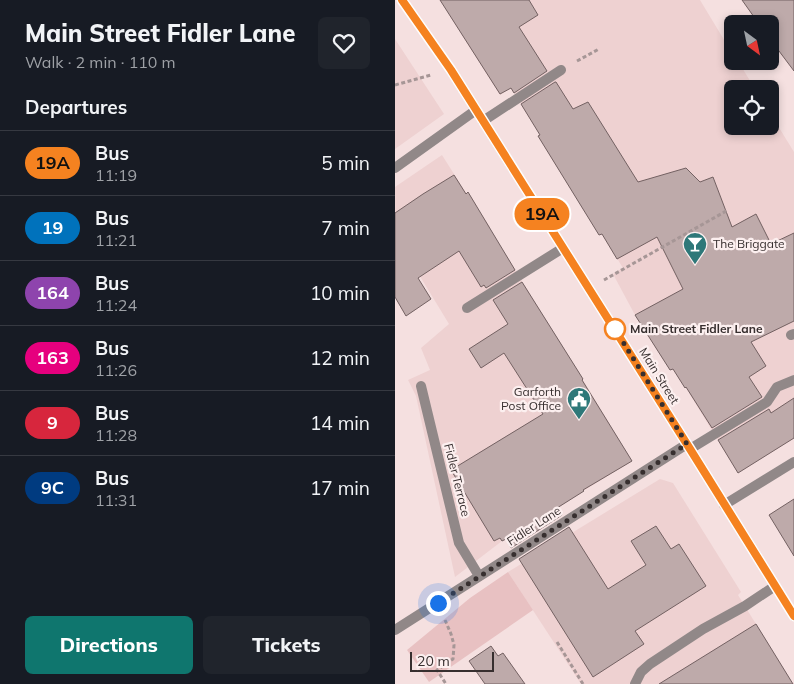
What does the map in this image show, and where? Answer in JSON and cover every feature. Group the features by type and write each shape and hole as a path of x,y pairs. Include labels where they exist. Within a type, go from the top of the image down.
{"main road":[{"name":"Main Street","path":"401,0 451,70 794,616"}],"street":[{"path":"483,121 561,70"},
{"path":"395,168 476,110"},
{"path":"467,308 563,248"},
{"name":"Fidler Lane","path":"395,630 689,447 767,402 777,387 794,380"},
{"name":"Fidler Terrace","path":"421,386 459,543 479,576"},
{"path":"724,505 794,462"},
{"path":"635,684 641,672 650,664 703,629 745,606 775,586"}],"path":[{"path":"561,70 599,50"},
{"path":"395,85 451,70"},
{"path":"589,288 729,210"},
{"path":"438,603 443,610 454,645 453,659 437,670 447,684"},
{"path":"557,642 583,684"}],"shaded area":[{"path":"450,0 700,0 724,40 724,70 743,70 750,80 724,80 724,135 779,135 779,128 794,152 794,438 738,473 686,388 673,369 670,370 635,315 613,274 623,268 602,234 599,235 511,88 500,95 447,11"},
{"path":"395,39 444,114 395,149"},
{"path":"442,155 466,193 469,194 477,206 475,207 490,227 632,461 502,541 455,577 416,396 408,380 430,370 421,348 449,324 421,278 395,243 395,187"},
{"path":"660,479 673,483 741,592 738,595 793,684 581,684 508,572"},
{"path":"508,572 533,610 429,682 407,650 470,598"}],"building":[{"path":"440,0 529,0 538,15 519,27 547,71 514,93 511,88 500,94"},
{"path":"742,0 794,0 794,71 779,51 779,15 753,15"},
{"path":"555,82 573,109 588,102 638,182 686,168 700,182 713,177 732,227 756,214 771,244 794,233 794,321 751,342 766,366 749,377 762,397 712,428 673,369 670,370 635,315 683,289 657,237 617,259 602,234 599,235 538,136 540,135 521,104"},
{"path":"454,175 466,194 468,192 515,270 486,288 484,285 481,287 459,251 418,278 431,299 406,316 395,297 395,213"},
{"path":"522,282 632,461 557,508 562,515 511,548 506,539 502,541 500,538 494,541 451,470 543,414 504,353 481,368 469,349 508,324 493,300"},
{"path":"794,398 794,438 738,473 718,440 769,409 771,413"},
{"path":"794,499 794,556 769,515"},
{"path":"656,526 671,549 679,544 706,586 635,631 644,644 593,677 519,559 569,527 608,589 646,565 631,541"},
{"path":"756,624 793,684 659,684"},
{"path":"491,646 498,656 503,653 525,684 485,684 469,661"}],"bus line":[{"name":"19A","path":"402,0 451,70 794,616"}],"place":[{"name":"The Briggate","path":"695,265"},
{"name":"Main Street Fidler Lane","path":"615,329"},
{"name":"Garforth Post Office","path":"579,420"}],"route":[{"path":"438,603 687,444 611,323 615,329"}]}
